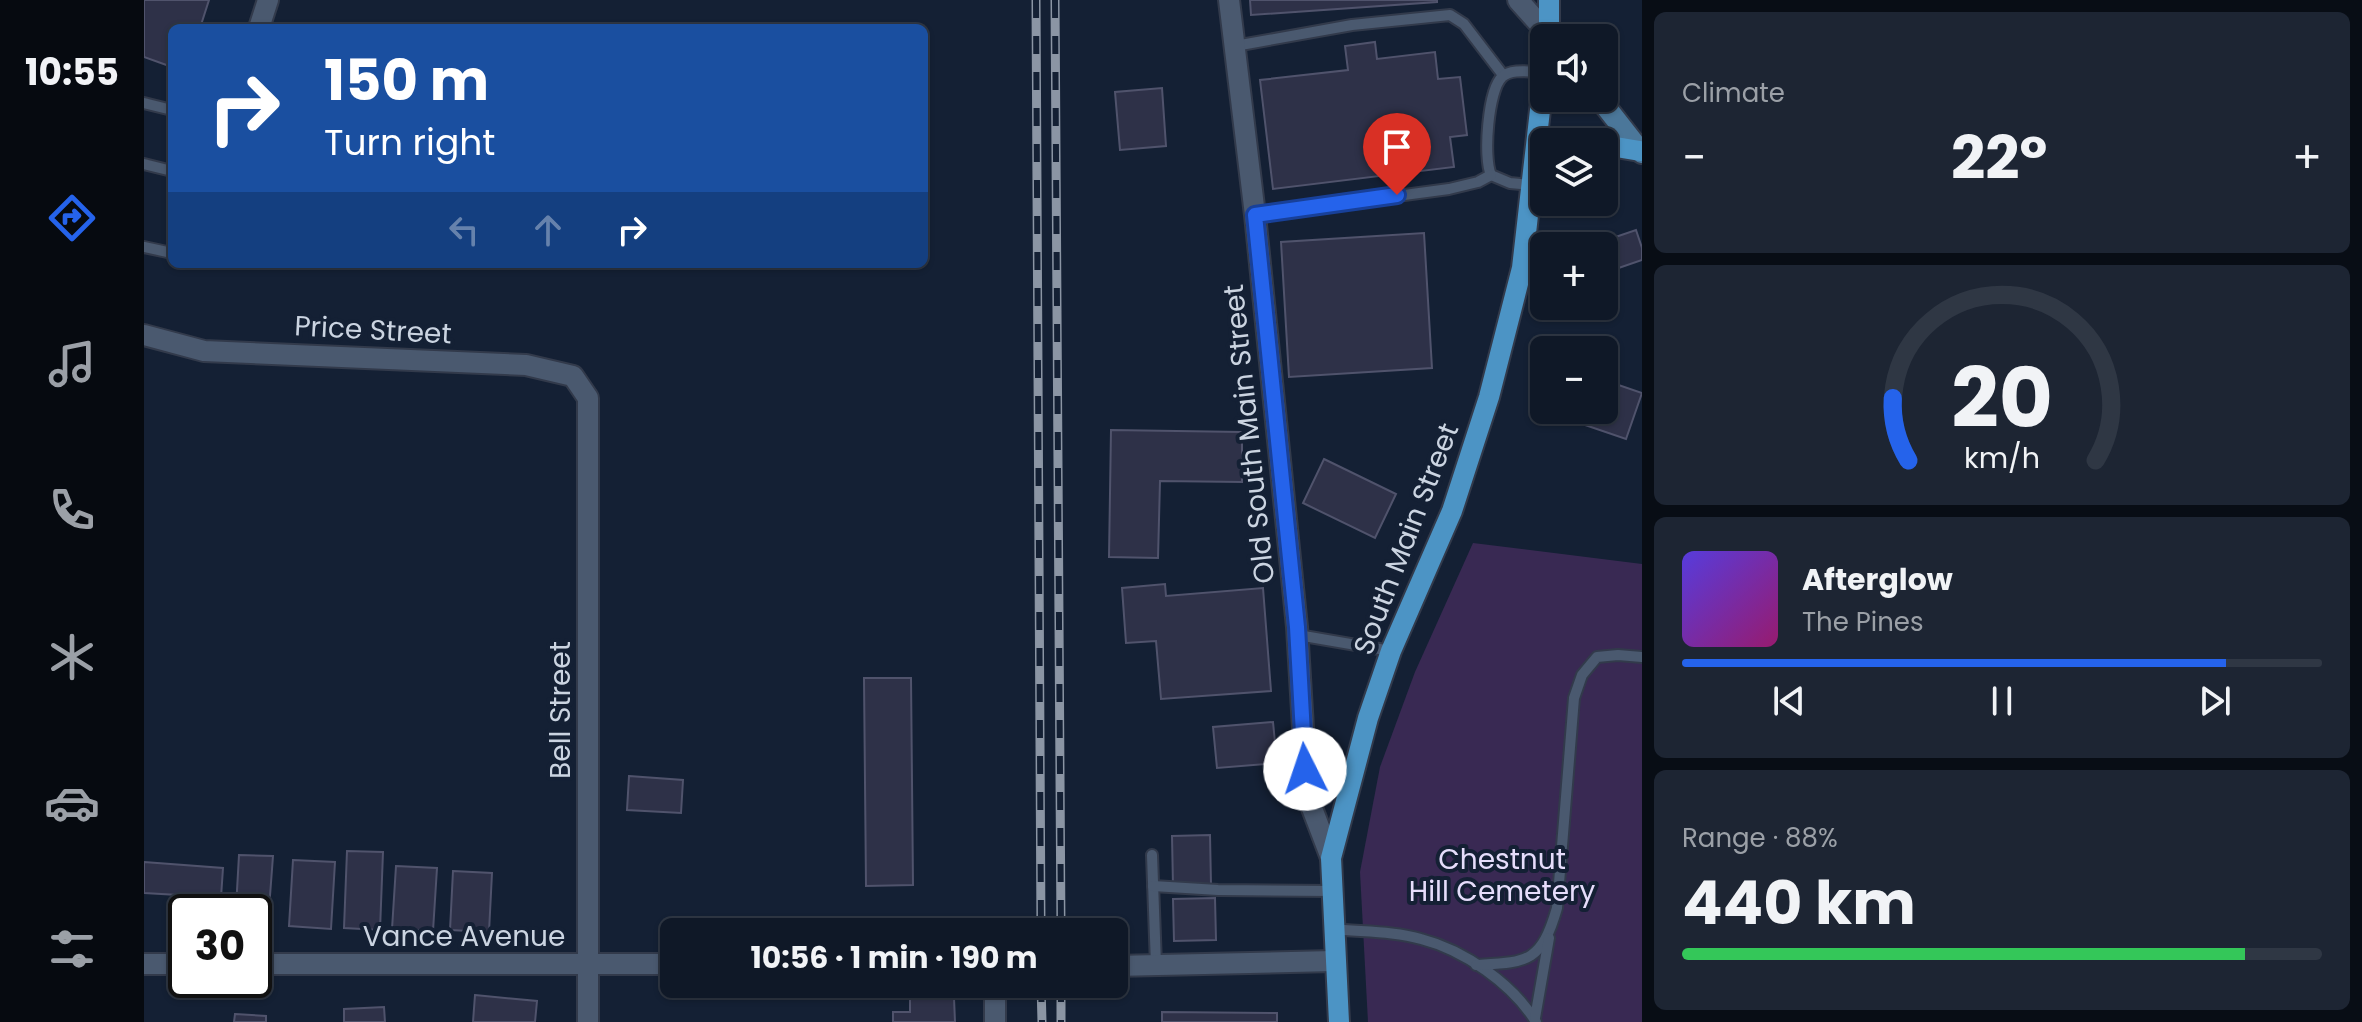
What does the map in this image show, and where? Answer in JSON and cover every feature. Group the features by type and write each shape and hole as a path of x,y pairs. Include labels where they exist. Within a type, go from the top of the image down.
{"main road":[{"path":"1549,0 1550,24"},
{"path":"1618,148 1641,152"},
{"name":"South Main Street","path":"1339,1022 1331,858 1368,718 1391,651 1452,511 1489,397 1522,268 1531,216"}],"street":[{"path":"260,24 268,0"},
{"name":"Old South Main Street","path":"1229,0 1255,215 1298,635 1307,795 1331,858"},
{"path":"1518,0 1539,24"},
{"path":"1610,112 1641,152"},
{"name":"Price Street","path":"144,335 204,351 526,365 573,376 588,398"},
{"name":"Bell Street","path":"588,398 588,1022"},
{"path":"1128,966 1334,961"},
{"path":"144,964 168,964"},
{"name":"Vance Avenue","path":"272,964 660,964"},
{"path":"995,998 995,1022"}],"lane":[{"path":"1235,46 1352,25 1450,15 1464,24 1503,75"},
{"path":"1491,175 1486,151 1495,88 1503,75 1530,72"},
{"path":"144,103 168,109"},
{"path":"144,164 168,170"},
{"path":"1255,215 1449,189 1478,182 1491,175"},
{"path":"1491,175 1510,183 1530,181"},
{"path":"144,247 168,252"},
{"path":"1298,635 1391,651"},
{"path":"1535,1020 1557,908 1574,698 1582,675 1597,657 1642,657"},
{"path":"1152,855 1156,965"},
{"path":"1153,886 1332,891"},
{"path":"1333,929 1420,938 1500,979 1535,1020"},
{"path":"1476,965 1516,962 1537,953 1550,932"}],"green space":[{"name":"Chestnut Hill Cemetery","path":"1473,543 1642,564 1642,1022 1368,1022 1360,872 1380,767 1415,672"}],"building":[{"path":"144,0 209,0 201,24 168,24 168,66 144,57"},
{"path":"1250,0 1437,0 1437,2 1251,15"},
{"path":"1375,42 1377,59 1435,52 1438,79 1460,77 1467,135 1450,137 1454,167 1273,189 1260,80 1348,70 1345,46"},
{"path":"1162,88 1166,146 1120,150 1115,92"},
{"path":"1636,230 1642,260 1618,268 1618,236"},
{"path":"1424,233 1432,368 1289,377 1281,242"},
{"path":"1618,385 1642,393 1626,439 1582,424 1618,424"},
{"path":"1111,430 1242,432 1242,482 1160,481 1158,558 1109,557"},
{"path":"1324,459 1396,494 1375,538 1303,503"},
{"path":"1165,584 1166,596 1263,588 1271,691 1161,699 1156,641 1126,643 1122,588"},
{"path":"864,678 911,678 913,885 866,886"},
{"path":"1273,722 1277,763 1217,768 1213,727"},
{"path":"629,776 683,780 681,813 627,810"},
{"path":"1210,835 1211,885 1173,886 1172,836"},
{"path":"347,851 383,852 380,930 344,928"},
{"path":"239,855 273,856 270,894 237,894"},
{"path":"293,860 335,862 331,929 289,926"},
{"path":"144,862 223,868 221,894 144,893"},
{"path":"396,866 437,868 433,931 392,929"},
{"path":"453,871 492,873 489,932 450,930"},
{"path":"1215,898 1216,940 1174,941 1173,899"},
{"path":"475,995 537,1001 535,1022 473,1022"},
{"path":"910,998 954,998 955,1022 893,1022 893,1012 910,1012"},
{"path":"384,1007 385,1022 344,1022 344,1009"},
{"path":"1162,1012 1277,1013 1277,1022 1162,1022"},
{"path":"235,1014 266,1016 266,1022 234,1022"}],"railway":[{"path":"1036,0 1041,918"},
{"path":"1055,0 1061,918"},
{"path":"1041,998 1042,1022"},
{"path":"1061,998 1061,1022"}],"route":[{"path":"1305,769 1297,627 1255,215 1397,195"}]}
